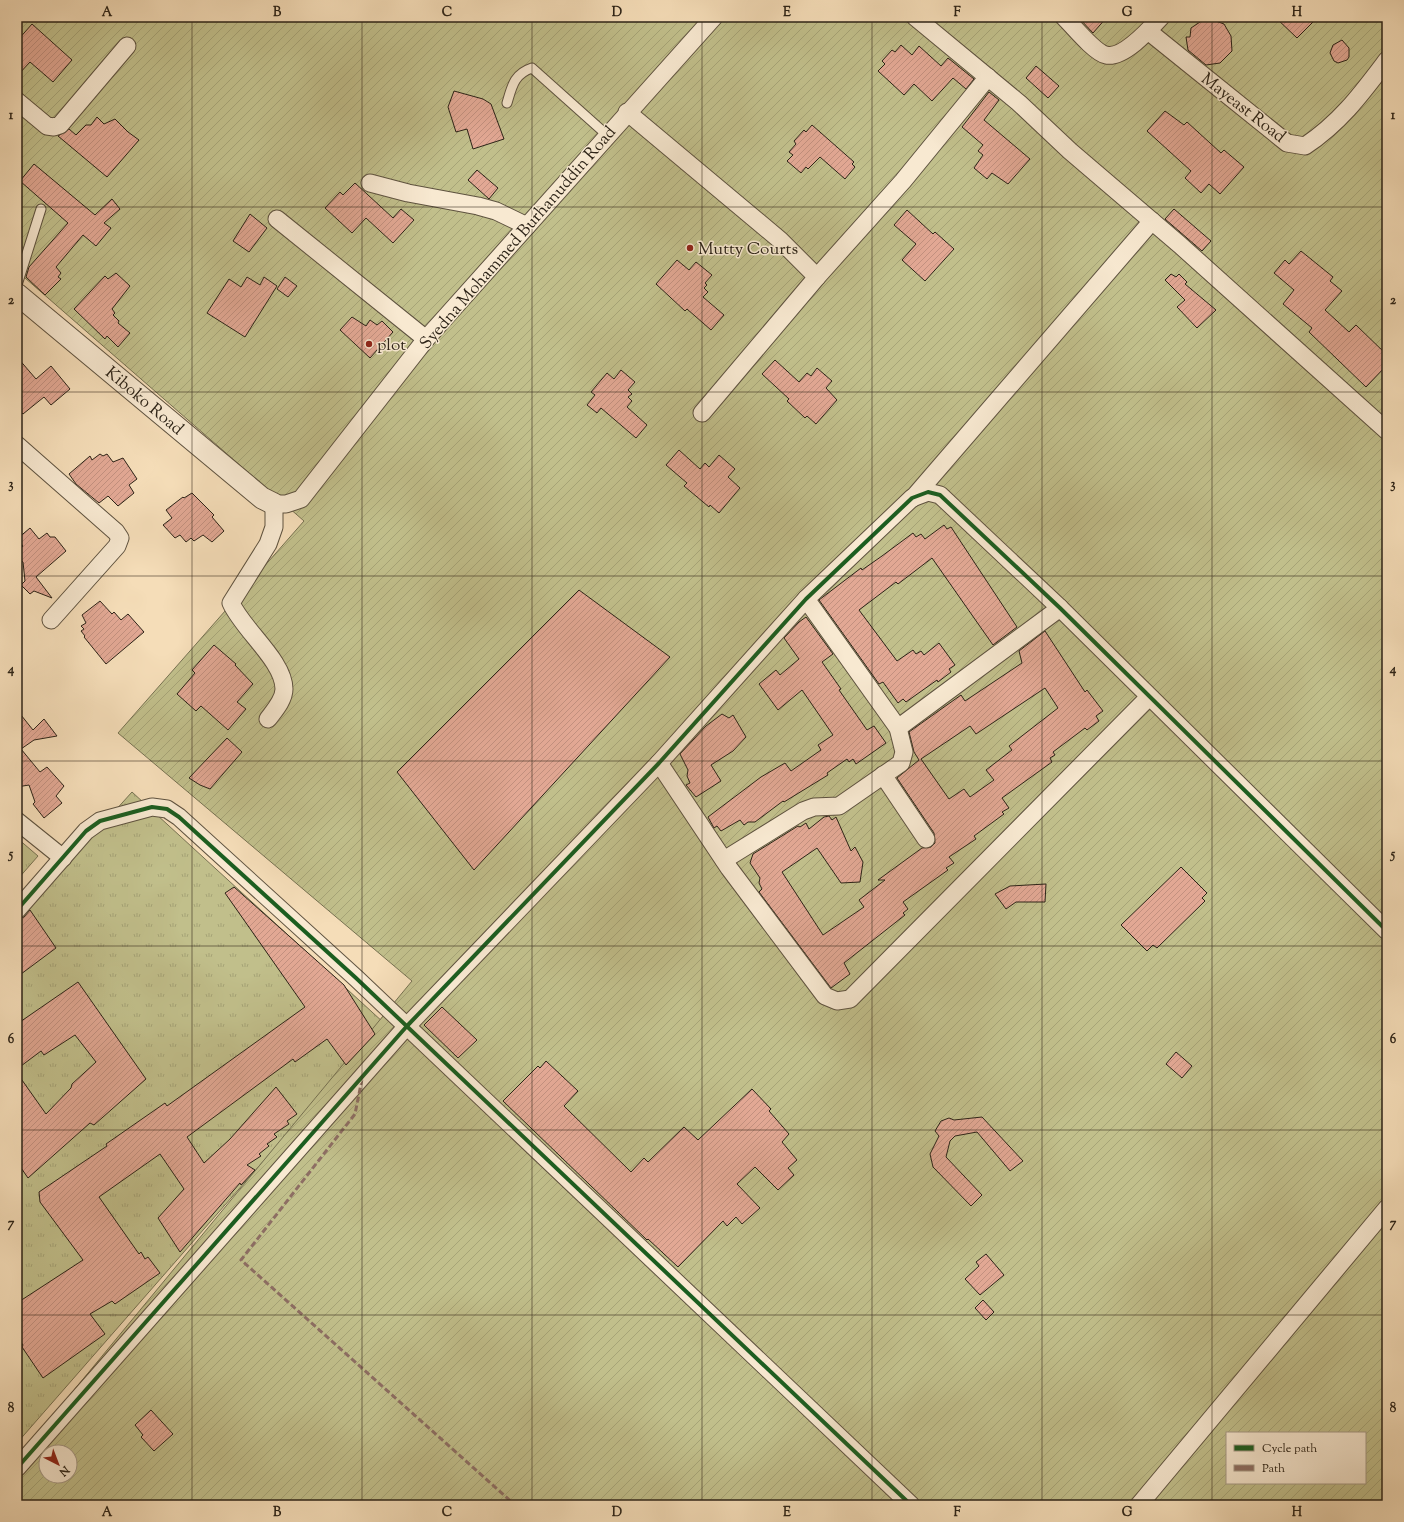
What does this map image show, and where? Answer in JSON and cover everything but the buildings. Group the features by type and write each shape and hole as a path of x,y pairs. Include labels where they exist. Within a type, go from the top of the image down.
{"street":[{"name":"Syedna Mohammed Burhanuddin Road","path":"274,504 286,504 301,499 426,339 627,112 714,17"},
{"path":"916,17 988,77 1070,151 1152,221 1387,431"},
{"path":"1064,17 1096,49 1106,55 1119,54 1148,31 1161,17"},
{"name":"Mayeast Road","path":"1148,31 1287,143 1306,146 1326,132 1356,102 1387,60"},
{"path":"17,101 47,126 60,126 127,46"},
{"path":"702,413 817,277 902,181 988,77"},
{"path":"627,112 768,230 817,277"},
{"path":"370,183 408,193 478,206 496,211 527,226"},
{"path":"277,219 426,339"},
{"path":"17,1468 407,1026 659,763 806,599 912,498 1152,221"},
{"name":"Kiboko Road","path":"17,294 262,498 274,504"},
{"path":"17,445 116,532 120,538 117,546 51,620"},
{"path":"912,498 928,492 940,495 1060,608 1387,931"},
{"path":"268,719 281,700 284,690 281,676 272,658 236,616 231,604 268,544 274,527 274,504"},
{"path":"724,860 803,811 814,807 839,806 901,763 904,752 898,728 806,599"},
{"path":"898,728 1060,608"},
{"path":"659,763 724,860 825,996 837,1001 850,999 1149,697"},
{"path":"883,775 926,839"},
{"path":"17,910 86,831 100,821 152,807 167,809 179,817 407,1026 911,1505"},
{"path":"17,822 63,858"},
{"path":"1139,1505 1387,1208"}],"lane":[{"path":"507,103 512,84 522,71 532,68 607,135"},
{"path":"17,285 41,209"}],"green space":[{"path":"17,17 1387,17 1387,1505 17,1505 17,1459 412,981 118,733 304,521 17,271"},
{"path":"132,792 384,1023 17,1443 17,919"},
{"path":"17,838 38,856 17,880"}],"marked path":[{"path":"362,1079 355,1114 241,1260 515,1505"}],"cycle path":[{"path":"17,1468 407,1026 659,763 806,599 912,498 928,492 940,495 1060,608 1387,931"},
{"path":"17,910 86,831 100,821 152,807 167,809 179,817 356,978 911,1505"}],"place":[{"name":"Mutty Courts","path":"690,248"},
{"name":"plot","path":"369,344"}]}
